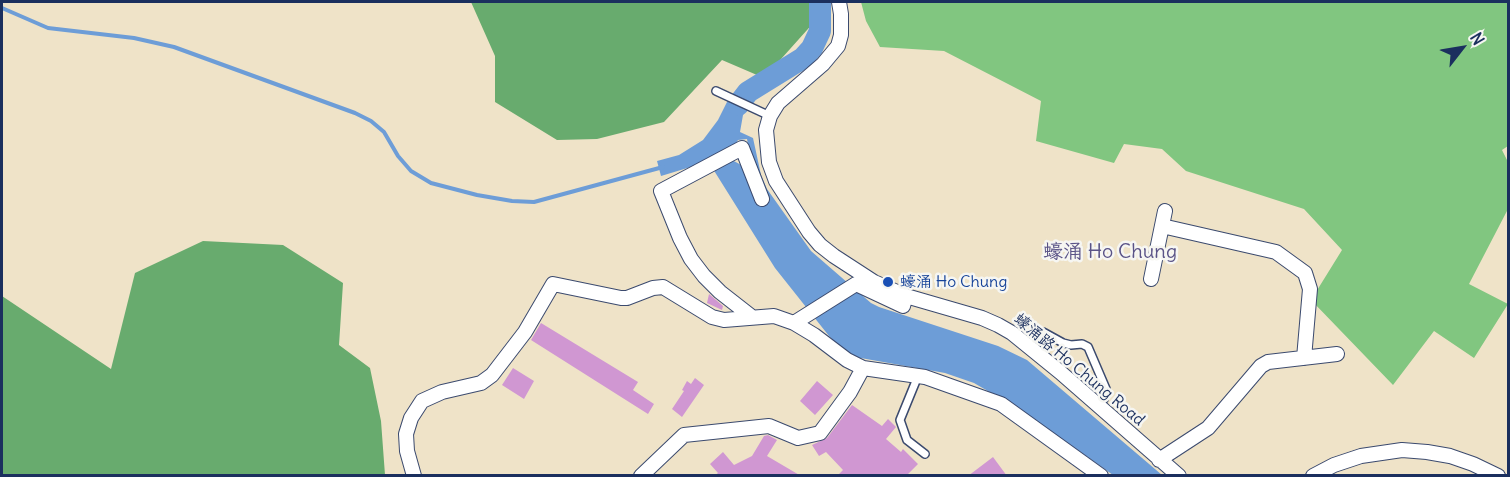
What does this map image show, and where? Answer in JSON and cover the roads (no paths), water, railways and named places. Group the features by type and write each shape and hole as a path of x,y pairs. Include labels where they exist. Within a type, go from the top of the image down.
{"street":[{"path":"764,113 823,64 838,46 841,34 839,2"},
{"name":"蠔涌路 Ho Chung Road","path":"764,113 769,162 785,196 820,245 863,276 906,296 998,325 1052,365 1179,476"},
{"path":"752,317 720,292 691,259 661,191 742,148 762,199"},
{"path":"1151,279 1165,211"},
{"path":"1162,226 1276,252 1305,273 1310,289 1304,358"},
{"path":"414,476 407,451 406,434 411,418 422,401 442,392 481,383 492,375 525,332 553,284 621,298 663,287 712,317 724,320 774,316 799,320 814,335 847,360 863,368 918,376 1001,404 1101,476"},
{"path":"799,320 856,284 903,306 906,296"},
{"path":"1159,460 1208,428 1261,366 1268,362 1337,354"},
{"path":"641,476 684,435 769,426 798,438 820,433 850,392 863,368"},
{"path":"1313,476 1334,465 1361,456 1402,450 1450,456 1498,476"}],"lane":[{"path":"716,91 764,113"},
{"path":"1043,332 1063,343 1082,344 1088,347 1106,389 1104,399 1098,405"},
{"path":"918,376 900,420 907,440 925,454"}],"water":[{"path":"755,79 763,89 751,101 743,115 740,132 753,138 761,175 767,189 811,251 871,303 998,346 1027,360 1162,475 1113,475 1024,412 974,383 945,373 855,357 842,349 775,268 713,169 732,160 743,166 749,150 747,139 738,140 735,145 694,166 661,176 657,161 679,155 703,140 718,120 730,96"}],"waterway":[{"path":"738,105 748,92 803,58 812,48 820,31 820,2"},
{"path":"2,8 48,28 134,38 174,47 355,113 371,121 384,132 398,156 411,171 431,183 477,195 534,202 663,167"}],"place":[{"name":"蠔涌 Ho Chung","path":"888,282"}],"district":[{"name":"蠔涌 Ho Chung","path":"1110,252"}]}
